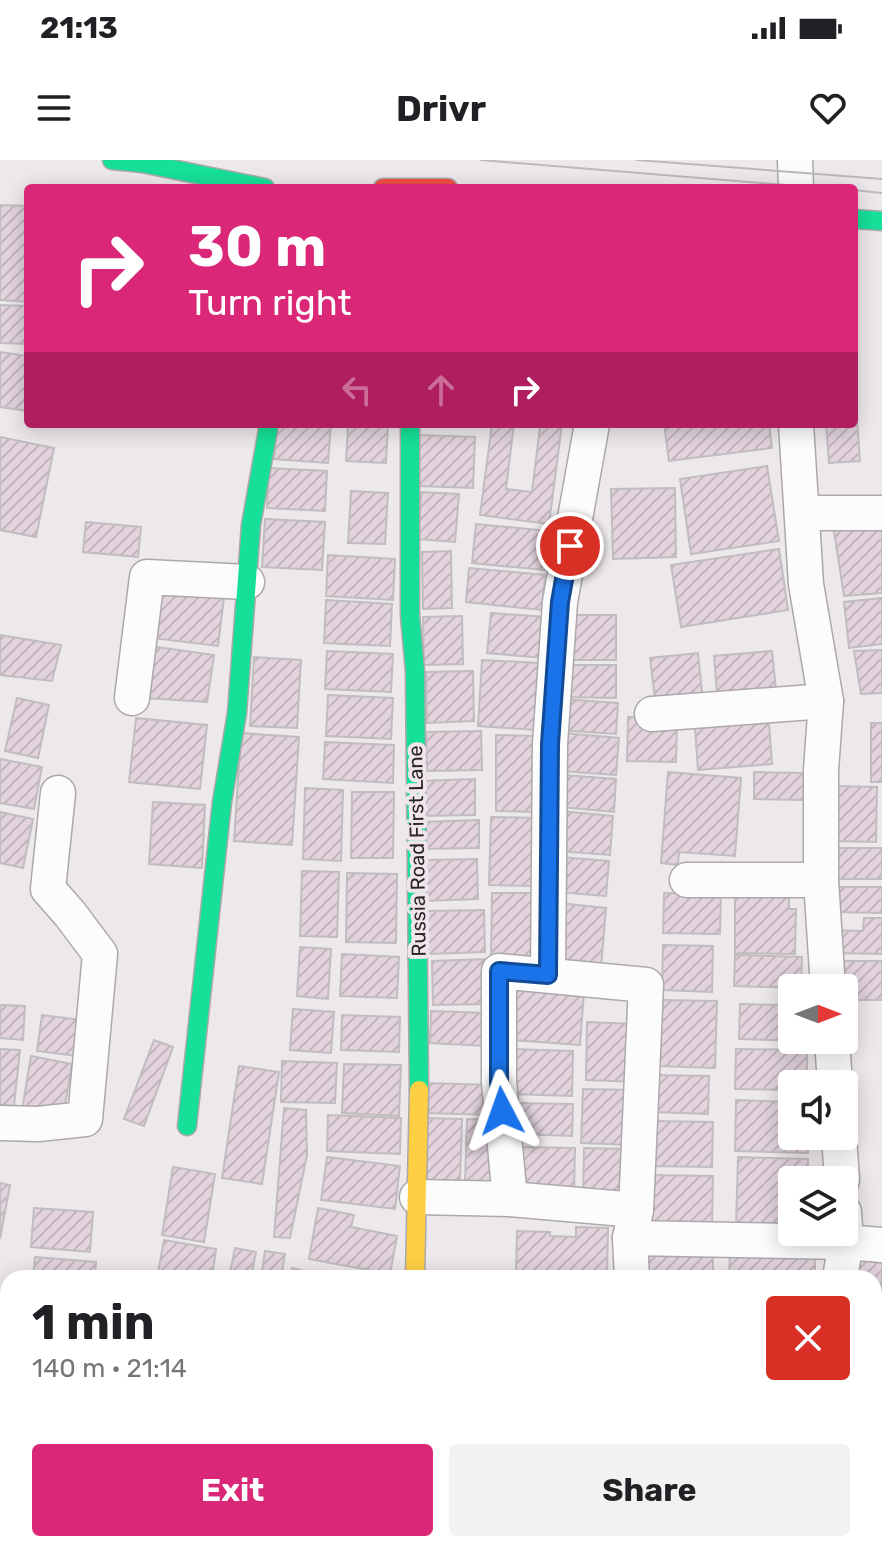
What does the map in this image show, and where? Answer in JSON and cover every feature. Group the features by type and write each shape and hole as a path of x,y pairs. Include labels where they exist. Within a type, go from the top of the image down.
{"street":[{"path":"112,160 245,184"},
{"path":"795,160 796,184"},
{"path":"858,219 882,221"},
{"path":"187,1126 222,802 237,713 251,525 268,428"},
{"name":"Russia Road First Lane","path":"410,428 410,615 415,671 419,1073 415,1270"},
{"path":"548,975 550,744 560,602 591,428"},
{"path":"796,428 806,584 826,701 821,770 821,880 827,974"},
{"path":"802,513 882,513"},
{"path":"132,698 147,577 247,582"},
{"path":"652,714 826,701"},
{"path":"0,1123 38,1124 85,1119 100,954 48,889 58,793"},
{"path":"687,880 821,880"},
{"path":"510,1199 499,1082 499,971 646,985 632,1270"},
{"path":"417,1197 510,1199 633,1224 778,1226"},
{"path":"858,1233 882,1245"},
{"path":"841,1270 843,1246"}],"building":[{"path":"0,205 24,206 24,302 0,300"},
{"path":"0,305 24,306 24,344 0,343"},
{"path":"0,352 24,355 24,410 0,407"},
{"path":"276,428 331,428 328,463 274,459"},
{"path":"348,428 388,428 386,463 346,461"},
{"path":"491,428 514,428 506,489 532,492 540,428 561,428 549,524 480,515"},
{"path":"665,428 770,428 772,448 669,461"},
{"path":"826,428 858,428 860,461 829,463"},
{"path":"420,435 475,437 473,488 418,486"},
{"path":"0,437 54,448 36,537 0,530"},
{"path":"767,466 779,541 691,554 680,479"},
{"path":"269,468 327,471 325,511 267,508"},
{"path":"675,488 676,557 613,559 611,489"},
{"path":"351,491 388,493 385,544 348,543"},
{"path":"421,492 459,494 455,542 418,539"},
{"path":"265,519 325,522 322,570 262,567"},
{"path":"86,522 141,527 138,557 83,552"},
{"path":"882,523 882,593 844,596 833,525"},
{"path":"476,524 559,532 555,571 472,563"},
{"path":"779,549 788,610 681,627 671,565"},
{"path":"451,551 452,608 423,609 422,552"},
{"path":"328,555 395,559 393,600 326,596"},
{"path":"469,568 545,575 542,610 466,602"},
{"path":"158,589 224,597 218,646 152,638"},
{"path":"882,598 882,644 849,648 844,602"},
{"path":"326,600 392,604 390,646 324,643"},
{"path":"491,613 546,617 543,658 487,653"},
{"path":"566,615 616,615 616,660 566,660"},
{"path":"462,616 463,664 424,665 423,617"},
{"path":"0,635 61,645 52,681 0,675"},
{"path":"150,646 214,655 207,702 146,698"},
{"path":"882,650 882,693 861,694 854,651"},
{"path":"327,651 393,654 391,692 325,689"},
{"path":"772,651 777,699 718,704 714,656"},
{"path":"698,653 703,702 656,707 650,658"},
{"path":"254,657 301,660 297,728 250,726"},
{"path":"482,660 541,663 536,730 478,726"},
{"path":"560,665 616,665 616,698 559,697"},
{"path":"473,671 474,721 427,723 426,672"},
{"path":"328,695 393,698 391,739 326,736"},
{"path":"17,698 49,705 38,758 5,751"},
{"path":"561,699 618,703 616,734 559,730"},
{"path":"768,710 772,764 698,770 694,715"},
{"path":"628,717 677,718 676,762 627,761"},
{"path":"136,718 207,725 200,789 129,782"},
{"path":"871,723 882,723 882,782 871,782"},
{"path":"481,731 482,770 427,771 426,732"},
{"path":"241,733 299,737 292,845 234,841"},
{"path":"564,733 619,738 616,775 561,771"},
{"path":"496,735 539,736 538,812 496,811"},
{"path":"325,742 394,745 393,783 323,779"},
{"path":"0,759 42,767 34,809 0,803"},
{"path":"668,772 741,778 735,856 679,852 678,865 661,863"},
{"path":"754,772 805,773 804,800 754,799"},
{"path":"563,775 616,779 614,812 561,807"},
{"path":"475,779 475,815 419,816 418,781"},
{"path":"832,786 877,787 876,842 831,841"},
{"path":"305,788 343,790 341,861 303,859"},
{"path":"352,792 394,792 393,858 351,858"},
{"path":"153,802 205,805 202,868 149,864"},
{"path":"561,811 613,816 610,855 558,851"},
{"path":"0,812 33,819 23,868 0,863"},
{"path":"491,817 538,818 536,886 489,885"},
{"path":"479,820 479,848 421,849 420,822"},
{"path":"836,848 882,848 882,879 836,879"},
{"path":"560,857 609,861 606,896 557,892"},
{"path":"477,859 478,899 426,901 425,860"},
{"path":"302,871 339,872 337,937 300,936"},
{"path":"347,873 397,874 396,943 346,942"},
{"path":"833,887 882,887 882,913 833,912"},
{"path":"735,889 789,890 789,909 796,909 795,954 735,953"},
{"path":"492,893 536,893 535,959 491,958"},
{"path":"664,893 721,894 720,934 663,933"},
{"path":"558,903 606,908 601,968 553,964"},
{"path":"484,910 485,952 427,954 426,911"},
{"path":"864,918 882,918 882,954 831,953 831,930 863,931"},
{"path":"663,945 713,946 712,992 662,990"},
{"path":"300,947 331,949 328,999 297,996"},
{"path":"342,954 399,957 397,998 340,996"},
{"path":"735,955 802,957 801,974 778,974 778,987 734,986"},
{"path":"487,959 488,1004 433,1005 432,961"},
{"path":"835,961 882,961 882,1000 858,1000 858,974 839,974"},
{"path":"516,987 584,992 580,1045 512,1040"},
{"path":"661,1000 717,1001 715,1068 659,1066"},
{"path":"740,1004 778,1005 778,1040 739,1039"},
{"path":"0,1005 25,1006 23,1040 0,1038"},
{"path":"293,1009 334,1012 331,1053 290,1050"},
{"path":"431,1011 488,1013 486,1046 430,1043"},
{"path":"42,1015 81,1020 76,1056 37,1051"},
{"path":"342,1015 400,1017 399,1052 341,1050"},
{"path":"587,1022 638,1024 636,1082 586,1080"},
{"path":"154,1040 173,1047 144,1126 124,1119"},
{"path":"0,1049 20,1050 14,1106 0,1105"},
{"path":"511,1049 573,1051 572,1096 510,1094"},
{"path":"736,1049 807,1054 807,1070 778,1070 778,1090 735,1089"},
{"path":"31,1056 72,1064 63,1117 22,1110"},
{"path":"282,1061 337,1063 335,1103 281,1102"},
{"path":"344,1064 401,1065 399,1116 342,1113"},
{"path":"239,1066 279,1072 262,1184 222,1178"},
{"path":"654,1075 709,1076 708,1114 653,1112"},
{"path":"423,1083 494,1085 493,1115 422,1113"},
{"path":"583,1089 634,1090 632,1145 581,1143"},
{"path":"736,1100 778,1102 778,1150 808,1150 808,1153 735,1151"},
{"path":"517,1103 573,1104 572,1136 516,1134"},
{"path":"284,1108 306,1110 307,1155 290,1238 274,1237"},
{"path":"328,1115 401,1118 400,1154 327,1151"},
{"path":"427,1118 462,1119 460,1181 426,1180"},
{"path":"467,1119 498,1120 496,1183 465,1182"},
{"path":"654,1121 713,1122 712,1167 653,1166"},
{"path":"521,1147 575,1148 574,1192 521,1191"},
{"path":"584,1148 628,1149 627,1200 583,1198"},
{"path":"327,1157 400,1166 395,1209 321,1200"},
{"path":"738,1157 808,1159 808,1166 778,1166 778,1229 736,1228"},
{"path":"173,1167 215,1174 204,1242 162,1235"},
{"path":"649,1175 713,1176 712,1228 648,1226"},
{"path":"0,1183 10,1185 0,1239"},
{"path":"34,1208 93,1212 90,1252 31,1247"},
{"path":"318,1208 354,1215 351,1227 397,1236 391,1270 368,1270 309,1259"},
{"path":"576,1227 608,1228 607,1270 516,1270 517,1231 576,1237"},
{"path":"164,1240 216,1249 213,1270 158,1270"},
{"path":"235,1248 256,1252 253,1270 231,1270"},
{"path":"730,1250 815,1256 815,1270 729,1270"},
{"path":"265,1251 285,1254 282,1270 262,1270"},
{"path":"713,1253 713,1270 646,1270 646,1254"},
{"path":"882,1253 882,1270 850,1270 850,1262"},
{"path":"35,1257 96,1262 96,1270 34,1270"}],"tram line":[{"path":"481,160 773,184"},
{"path":"637,160 882,179"},
{"path":"858,190 882,193"}],"traffic: fast":[{"path":"112,160 245,184"},
{"path":"858,219 882,221"},
{"path":"187,1126 222,802 237,713 251,525 268,428"},
{"path":"410,428 410,615 415,671 419,1090"}],"traffic: slow":[{"path":"415,1270 419,1090"}],"route":[{"path":"502,1111 499,971 548,975 550,744 560,602 570,546"}]}
